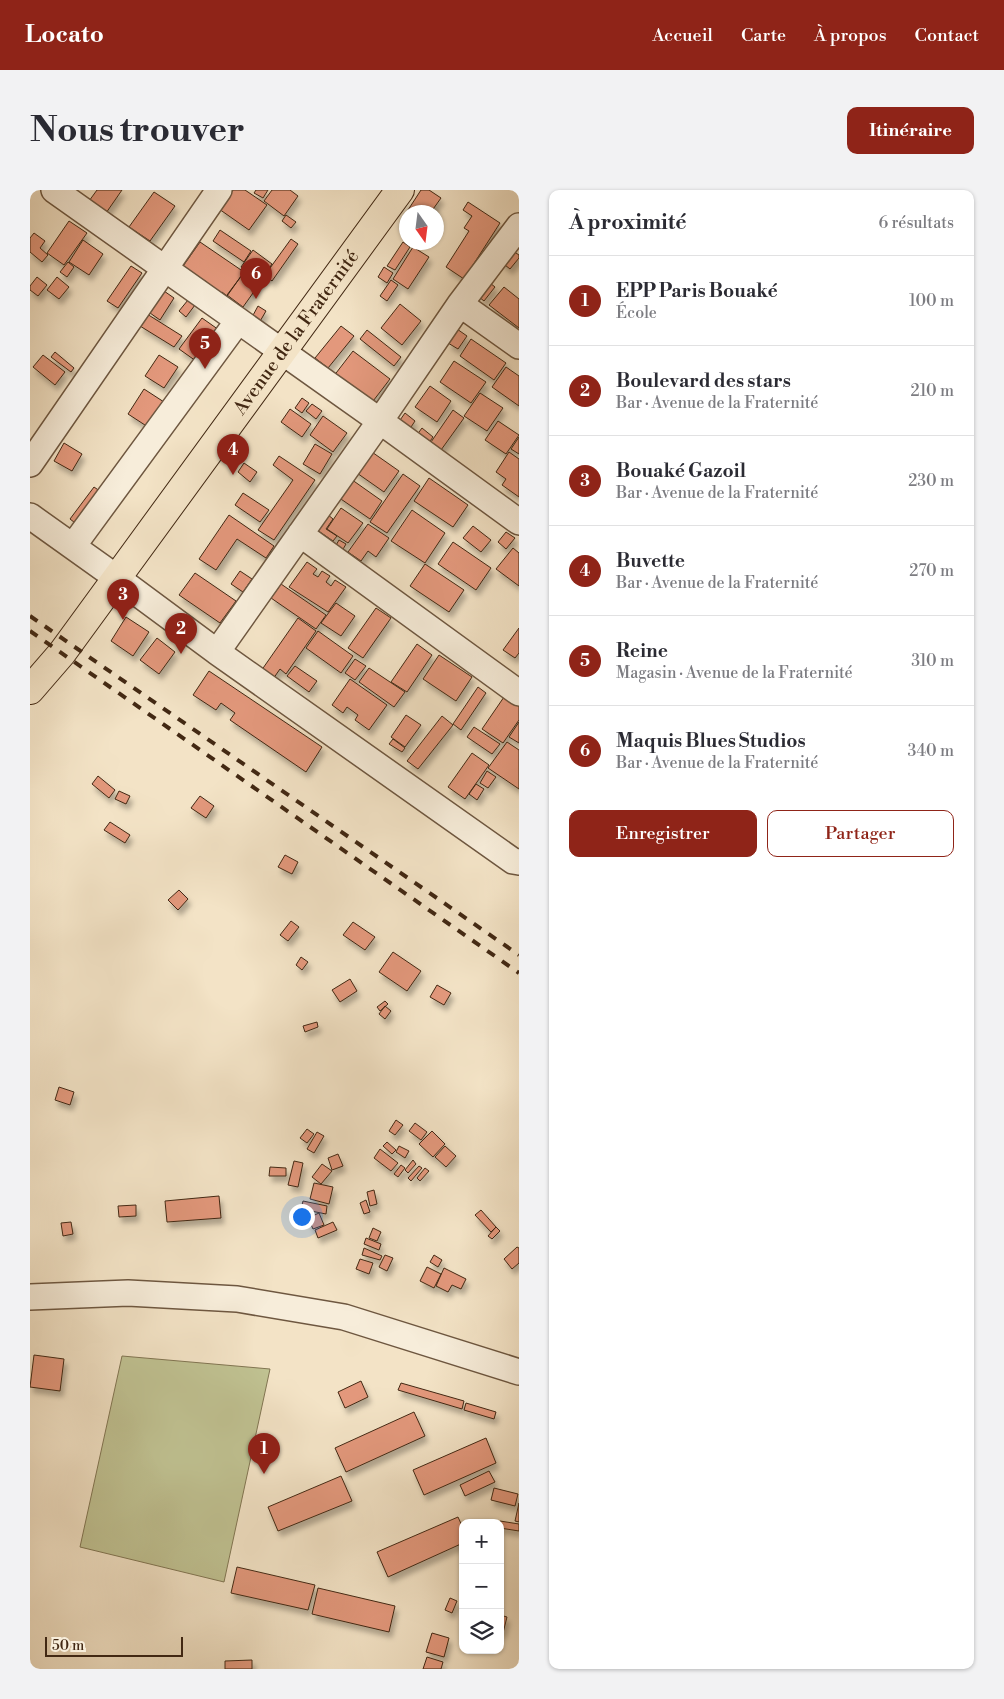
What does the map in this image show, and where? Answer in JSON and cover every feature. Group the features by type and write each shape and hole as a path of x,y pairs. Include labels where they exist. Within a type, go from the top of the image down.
{"main road":[{"name":"Avenue de la Fraternité","path":"30,690 62,654 400,190"}],"street":[{"path":"54,190 519,522"},
{"path":"30,464 219,190"},
{"path":"216,652 380,422 460,304 519,226"},
{"path":"460,304 519,346"},
{"path":"73,546 238,321"},
{"path":"30,516 216,652 513,861 519,862"},
{"path":"300,534 519,693"},
{"path":"30,1297 128,1293 237,1299 344,1317 519,1372"}],"green space":[{"path":"122,1356 270,1369 224,1582 80,1547"}],"building":[{"path":"97,190 122,190 106,213 89,201"},
{"path":"233,190 245,190 267,205 249,230 219,209"},
{"path":"256,190 268,190 263,198 254,193"},
{"path":"272,190 290,190 298,196 284,216 264,201"},
{"path":"421,190 429,190 441,198 436,205 411,205"},
{"path":"154,192 175,206 150,241 129,227"},
{"path":"468,202 500,223 464,279 446,267 469,231 464,228 472,216 463,210"},
{"path":"286,215 296,222 291,228 282,221"},
{"path":"69,221 87,233 64,265 47,253"},
{"path":"220,230 251,251 244,262 213,241"},
{"path":"34,233 45,241 40,248 48,255 42,262 30,252 30,238"},
{"path":"291,239 298,244 272,281 265,275"},
{"path":"83,240 103,254 89,275 69,262"},
{"path":"200,242 244,272 227,296 222,292 218,297 204,287 207,282 203,280 201,283 181,269"},
{"path":"399,248 399,250 408,250 395,270 387,266"},
{"path":"510,249 519,255 519,258 510,269 500,261"},
{"path":"253,250 272,264 258,285 243,275 246,270 241,267"},
{"path":"411,250 418,250 429,257 408,289 393,279"},
{"path":"68,262 74,267 67,277 60,272"},
{"path":"131,266 142,273 118,308 107,301"},
{"path":"384,267 393,273 387,283 378,277"},
{"path":"242,275 258,286 243,307 227,295"},
{"path":"37,277 47,285 38,296 30,290 30,286"},
{"path":"57,277 69,287 59,299 47,290"},
{"path":"391,280 398,285 387,301 380,296"},
{"path":"490,283 495,287 484,301 479,297"},
{"path":"504,287 519,299 519,328 489,305"},
{"path":"164,291 174,298 160,320 150,313"},
{"path":"188,300 195,305 186,317 179,311"},
{"path":"400,304 421,321 402,345 381,328"},
{"path":"258,306 266,311 259,323 251,319"},
{"path":"147,314 182,336 174,347 140,326"},
{"path":"202,318 219,330 196,361 179,349"},
{"path":"341,326 354,336 328,368 315,358"},
{"path":"457,329 467,336 458,349 448,343"},
{"path":"367,330 401,357 394,366 360,339"},
{"path":"471,339 506,363 494,380 460,356"},
{"path":"353,351 390,379 370,405 333,377"},
{"path":"55,352 74,368 71,372 51,357"},
{"path":"43,355 65,372 55,385 33,367"},
{"path":"159,355 178,367 164,388 145,376"},
{"path":"454,361 486,382 471,403 440,382"},
{"path":"506,367 519,376 519,406 492,387"},
{"path":"430,386 451,401 437,422 415,407"},
{"path":"144,389 164,402 148,427 128,414"},
{"path":"480,393 503,408 487,431 464,416"},
{"path":"302,398 309,403 302,413 295,408"},
{"path":"312,404 322,411 316,419 306,411"},
{"path":"290,409 311,424 302,437 281,422"},
{"path":"453,410 464,418 441,450 431,442"},
{"path":"405,413 415,421 409,430 398,423"},
{"path":"323,416 347,433 333,452 310,435"},
{"path":"498,421 519,435 506,454 485,440"},
{"path":"422,428 433,437 428,444 416,436"},
{"path":"519,437 519,454 511,449"},
{"path":"64,443 82,454 72,471 54,461"},
{"path":"315,444 332,454 320,474 303,464"},
{"path":"369,450 399,471 384,492 354,471"},
{"path":"509,452 519,459 519,497 502,485 506,479 496,472"},
{"path":"279,456 315,480 274,540 258,530 293,480 273,465"},
{"path":"244,463 257,472 250,482 238,472"},
{"path":"403,474 420,486 387,533 370,522"},
{"path":"348,477 382,501 370,519 335,495"},
{"path":"429,478 468,505 453,527 414,501"},
{"path":"94,487 104,494 79,526 70,519"},
{"path":"243,493 269,510 260,522 235,505"},
{"path":"341,508 363,523 348,543 327,529"},
{"path":"412,510 445,533 425,563 391,541"},
{"path":"327,514 333,519 326,529 337,536 333,541 317,530"},
{"path":"229,515 274,546 266,558 237,539 216,570 199,559"},
{"path":"368,524 389,538 376,557 368,551 361,561 348,552"},
{"path":"473,526 491,540 481,552 463,538"},
{"path":"506,532 515,538 506,549 498,542"},
{"path":"339,540 346,544 342,551 335,547"},
{"path":"453,542 491,568 476,590 438,564"},
{"path":"513,548 519,553 519,586 496,569"},
{"path":"307,562 317,569 313,574 318,577 322,571 330,576 326,582 331,586 335,580 346,587 328,612 289,587"},
{"path":"425,564 464,590 449,612 410,586"},
{"path":"240,571 252,579 243,592 231,584"},
{"path":"195,573 236,601 220,623 179,595"},
{"path":"281,584 326,615 316,629 271,598"},
{"path":"336,603 355,616 341,636 321,623"},
{"path":"376,608 391,618 363,658 348,648"},
{"path":"126,617 149,632 133,656 111,641"},
{"path":"298,618 316,631 286,674 280,669 273,679 261,671"},
{"path":"519,628 519,653 515,658 503,650"},
{"path":"318,631 353,656 341,673 306,648"},
{"path":"157,638 175,652 159,674 140,660"},
{"path":"417,644 432,655 407,692 391,682"},
{"path":"439,655 472,677 456,701 423,679"},
{"path":"355,659 366,666 355,680 345,673"},
{"path":"295,666 317,681 309,692 287,676"},
{"path":"369,668 405,692 394,707 359,682"},
{"path":"209,671 322,747 306,772 230,720 235,713 221,703 216,710 193,695"},
{"path":"350,679 387,705 369,730 355,720 358,715 347,707 343,713 332,705"},
{"path":"478,687 486,693 461,730 453,724"},
{"path":"504,697 519,706 519,720 503,743 482,729"},
{"path":"406,715 421,725 405,747 391,737"},
{"path":"442,716 453,725 418,769 407,761"},
{"path":"519,722 519,743 509,737"},
{"path":"474,727 500,744 492,754 467,737"},
{"path":"393,739 405,748 402,752 389,744"},
{"path":"507,742 519,750 519,789 488,768"},
{"path":"472,753 489,765 465,799 448,787"},
{"path":"487,771 496,777 488,788 480,783"},
{"path":"98,776 115,790 109,798 92,784"},
{"path":"476,784 484,789 477,800 469,794"},
{"path":"119,791 130,796 126,804 115,799"},
{"path":"200,796 214,806 206,818 191,808"},
{"path":"110,822 130,835 125,843 104,830"},
{"path":"285,855 298,862 292,874 278,867"},
{"path":"179,890 188,899 178,910 168,900"},
{"path":"291,921 299,927 288,941 280,935"},
{"path":"353,922 375,937 365,950 343,935"},
{"path":"393,952 421,971 407,991 379,972"},
{"path":"301,957 308,962 302,970 296,965"},
{"path":"350,979 357,991 340,1002 332,990"},
{"path":"437,985 451,993 444,1005 430,997"},
{"path":"385,1001 388,1004 380,1011 377,1007"},
{"path":"385,1006 391,1011 385,1019 379,1014"},
{"path":"317,1022 318,1027 305,1032 303,1026"},
{"path":"59,1087 74,1092 70,1105 55,1100"},
{"path":"396,1120 403,1125 395,1135 389,1131"},
{"path":"415,1123 427,1132 421,1140 409,1131"},
{"path":"307,1129 314,1134 307,1143 300,1138"},
{"path":"432,1131 445,1144 433,1157 419,1144"},
{"path":"317,1132 324,1136 314,1153 307,1149"},
{"path":"387,1142 396,1150 392,1154 383,1146"},
{"path":"399,1146 409,1151 405,1158 396,1152"},
{"path":"445,1146 456,1156 446,1167 435,1157"},
{"path":"380,1149 398,1163 391,1171 374,1158"},
{"path":"338,1154 343,1166 332,1170 328,1158"},
{"path":"413,1160 416,1164 408,1173 405,1170"},
{"path":"294,1161 303,1163 298,1187 288,1185"},
{"path":"322,1164 332,1171 321,1184 312,1177"},
{"path":"401,1165 405,1168 398,1177 394,1174"},
{"path":"419,1166 422,1168 411,1181 408,1178"},
{"path":"270,1167 286,1168 286,1176 269,1176"},
{"path":"425,1168 429,1171 420,1181 417,1178"},
{"path":"314,1183 333,1187 329,1204 310,1199"},
{"path":"374,1190 377,1204 370,1206 367,1192"},
{"path":"219,1196 221,1218 167,1222 165,1201"},
{"path":"366,1200 370,1212 364,1214 360,1203"},
{"path":"303,1201 327,1206 326,1214 301,1209"},
{"path":"136,1205 136,1216 119,1217 118,1206"},
{"path":"481,1210 496,1227 491,1232 475,1215"},
{"path":"319,1213 324,1225 313,1229 308,1218"},
{"path":"71,1222 73,1234 63,1236 61,1223"},
{"path":"333,1222 337,1230 318,1238 315,1230"},
{"path":"496,1227 500,1231 492,1239 488,1236"},
{"path":"373,1228 381,1232 377,1241 369,1238"},
{"path":"366,1238 381,1244 379,1250 364,1244"},
{"path":"517,1247 519,1248 519,1263 512,1269 504,1259"},
{"path":"364,1248 382,1256 380,1260 362,1255"},
{"path":"385,1255 393,1258 387,1271 379,1267"},
{"path":"434,1255 442,1260 438,1267 430,1262"},
{"path":"360,1259 373,1263 369,1274 356,1269"},
{"path":"427,1267 441,1274 434,1288 420,1281"},
{"path":"444,1268 466,1279 461,1289 452,1285 448,1292 436,1286"},
{"path":"34,1355 64,1359 60,1391 30,1387"},
{"path":"361,1381 368,1397 345,1408 338,1392"},
{"path":"401,1383 464,1401 462,1409 398,1390"},
{"path":"466,1403 496,1412 494,1419 464,1410"},
{"path":"414,1412 425,1436 346,1472 335,1448"},
{"path":"486,1438 496,1463 424,1495 413,1470"},
{"path":"489,1471 495,1482 465,1496 460,1485"},
{"path":"341,1476 352,1501 278,1531 268,1507"},
{"path":"494,1488 518,1494 515,1506 491,1500"},
{"path":"519,1503 519,1522 515,1521"},
{"path":"458,1517 459,1519 459,1545 388,1577 377,1552"},
{"path":"504,1522 519,1524 519,1531 504,1529"},
{"path":"237,1567 315,1585 308,1610 231,1593"},
{"path":"318,1588 395,1606 389,1632 312,1614"},
{"path":"450,1598 457,1601 452,1613 445,1610"},
{"path":"504,1616 507,1617 504,1629"},
{"path":"432,1633 449,1638 444,1657 426,1652"},
{"path":"427,1657 443,1662 441,1669 423,1669"},
{"path":"252,1660 252,1669 225,1669 225,1661"}],"railway":[{"path":"30,616 519,955"},
{"path":"30,631 519,973"}],"place":[{"name":"Maquis Blues Studios","path":"256,299"},
{"name":"Reine","path":"205,369"},
{"name":"Buvette","path":"233,475"},
{"name":"Bouaké Gazoil","path":"123,620"},
{"name":"Boulevard des stars","path":"181,654"},
{"name":"EPP Paris Bouaké","path":"264,1474"}]}
